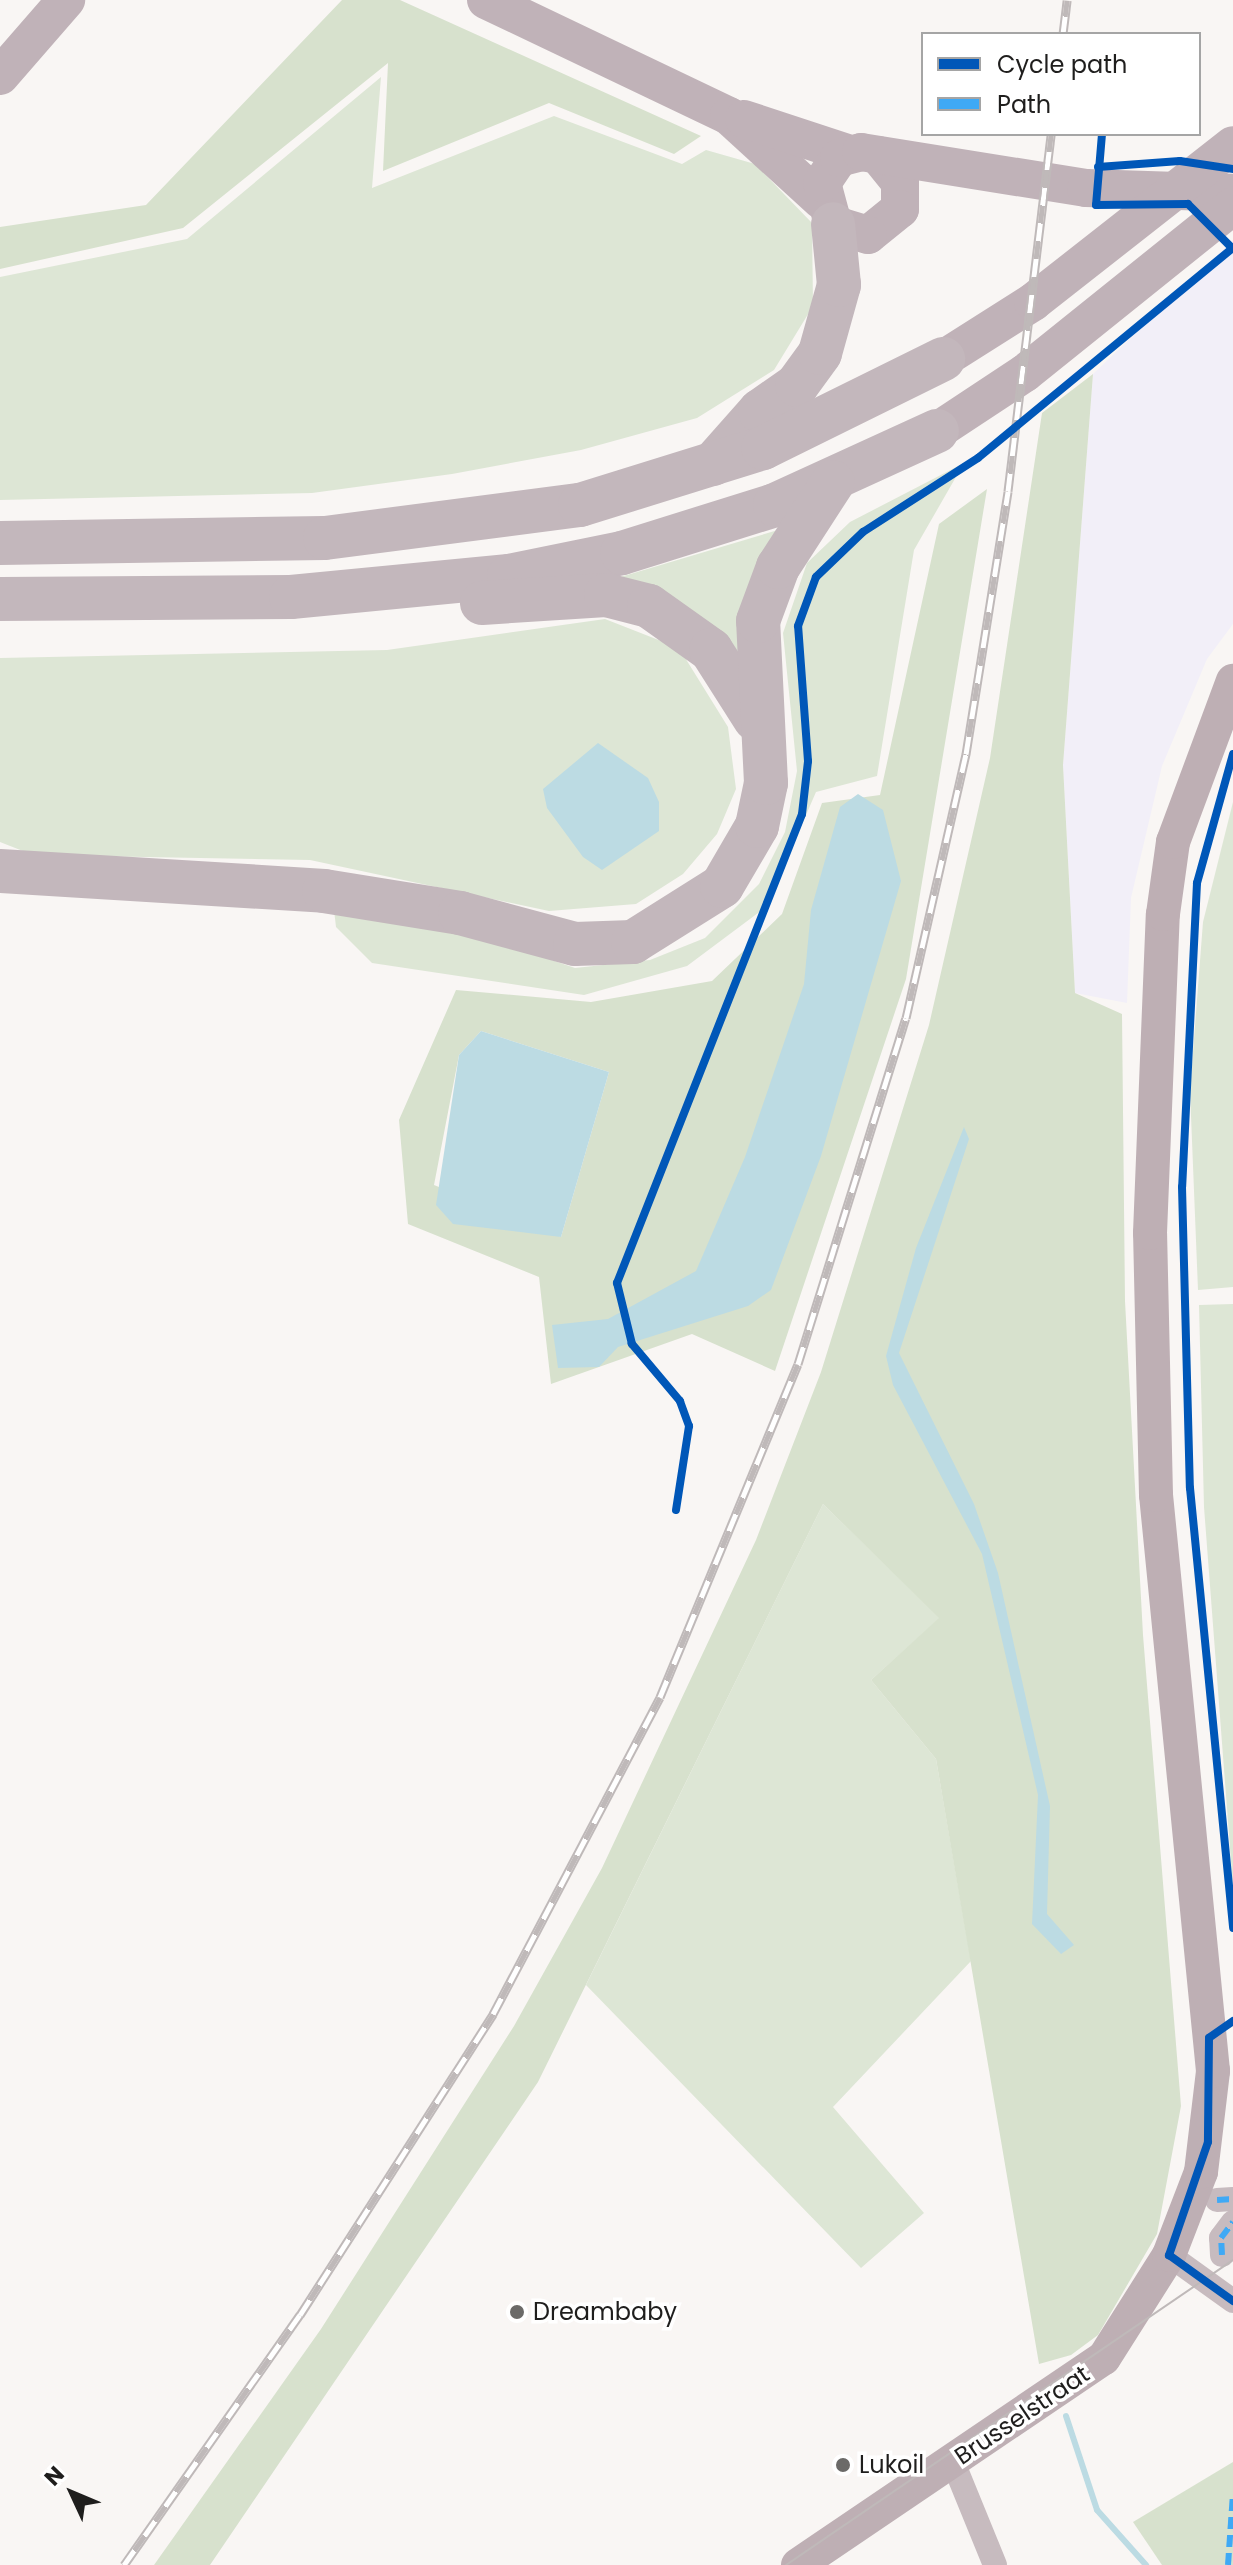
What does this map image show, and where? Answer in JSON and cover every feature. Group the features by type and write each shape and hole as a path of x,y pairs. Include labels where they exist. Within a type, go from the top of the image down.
{"highway":[{"path":"709,469 760,411 797,385 820,353 839,285 827,212"},
{"path":"0,543 401,532 580,505 709,469 814,426 943,359"},
{"path":"0,599 291,597 397,588 622,553 833,482 955,421"},
{"path":"0,871 324,891 460,913 575,944 633,942 693,911 740,860 766,783 758,621 778,567 833,482"},
{"path":"397,588 489,604 606,595 649,606 711,650 741,689 762,735"}],"main road":[{"path":"0,76 66,0"},
{"path":"486,0 729,116 863,154 1030,182 1086,188 1233,193"},
{"path":"729,116 827,212 868,235 892,220 900,182 863,154"},
{"path":"943,359 1082,266 1233,145"},
{"path":"827,212 822,183 863,154"},
{"path":"955,421 1070,338 1233,206"}],"street":[{"name":"Brusselstraat","path":"798,2565 1104,2358 1169,2255 1220,2144 1156,1495 1150,1233 1163,914 1173,842 1233,681"},
{"path":"1222,2255 1221,2238 1233,2222"},
{"path":"1169,2255 1233,2301"},
{"path":"953,2462 995,2565"}],"shaded area":[{"path":"1233,240 1233,624 1207,659 1162,766 1131,898 1127,1003 1075,993 1063,765 1093,374"}],"green space":[{"path":"342,0 400,0 701,136 674,154 549,103 383,171 388,63 183,228 0,269 0,227 146,205"},
{"path":"381,77 372,188 554,116 682,164 706,150 755,164 812,223 813,306 774,370 697,418 581,450 452,474 312,493 0,500 0,277 187,239"},
{"path":"1093,374 1063,765 1075,993 1122,1014 1125,1301 1143,1635 1181,2106 1157,2234 1098,2335 1071,2355 1039,2364 936,1759 871,1680 939,1618 823,1504 538,2082 210,2565 154,2565 321,2329 514,2026 602,1868 756,1540 821,1372 929,1025 990,758 1042,413"},
{"path":"964,463 914,550 877,776 816,792 766,907 687,966 584,995 372,963 336,927 334,910 490,939 575,968 650,960 705,938 759,884 785,832 797,771 783,633 807,563 850,522"},
{"path":"987,489 906,979 775,1371 692,1334 551,1384 539,1277 408,1224 399,1120 456,990 591,1002 712,981 782,914 822,803 880,795 939,524","holes":["481,1031 609,1072 561,1237 434,1185 459,1055"]},
{"path":"798,524 748,669 617,578"},
{"path":"605,619 679,648 728,727 736,789 717,834 683,874 636,904 549,911 310,860 33,855 0,842 0,658 387,650"},
{"path":"1233,802 1233,1287 1198,1290 1190,1091 1203,922"},
{"path":"1233,1304 1233,1887 1204,1507 1199,1305"},
{"path":"823,1504 940,1618 871,1680 936,1759 971,1961 833,2107 924,2213 861,2268 586,1985"},
{"path":"1233,2462 1233,2565 1162,2565 1133,2522"}],"water":[{"path":"598,743 648,778 659,802 659,831 602,870 583,857 547,808 543,789"},
{"path":"858,794 883,810 901,881 821,1156 771,1290 748,1306 618,1347 599,1367 558,1368 552,1325 608,1319 696,1271 745,1157 804,984 811,910 840,807"},
{"path":"481,1031 609,1072 561,1237 453,1224 436,1205 459,1055"},
{"path":"964,1127 969,1139 899,1353 974,1504 998,1573 1050,1806 1047,1914 1074,1945 1061,1954 1032,1924 1038,1795 982,1554 893,1385 886,1356 916,1248"}],"waterway":[{"path":"1066,2416 1097,2510 1146,2565"}],"tram line":[{"path":"786,2565 1233,2260"}],"railway":[{"path":"1063,32 1067,0"},
{"path":"124,2565 300,2315 493,2014 660,1697 798,1364 906,1018 966,754 1008,491 1051,136"}],"marked path":[{"path":"1217,2200 1233,2199"},
{"path":"1222,2255 1221,2238 1233,2222"},
{"path":"1228,2565 1233,2494"}],"cycle path":[{"path":"1102,136 1096,205 1188,204 1232,248"},
{"path":"1098,167 1180,161 1233,169"},
{"path":"676,1510 689,1426 680,1401 632,1344 617,1283 802,814 808,761 798,626 816,577 863,532 978,458 1233,248"},
{"path":"1233,754 1197,883 1182,1187 1190,1488 1233,1928"},
{"path":"1233,2021 1209,2038 1208,2142 1169,2255 1233,2301"}],"place":[{"name":"Dreambaby","path":"517,2312"},
{"name":"Lukoil","path":"843,2465"}]}
